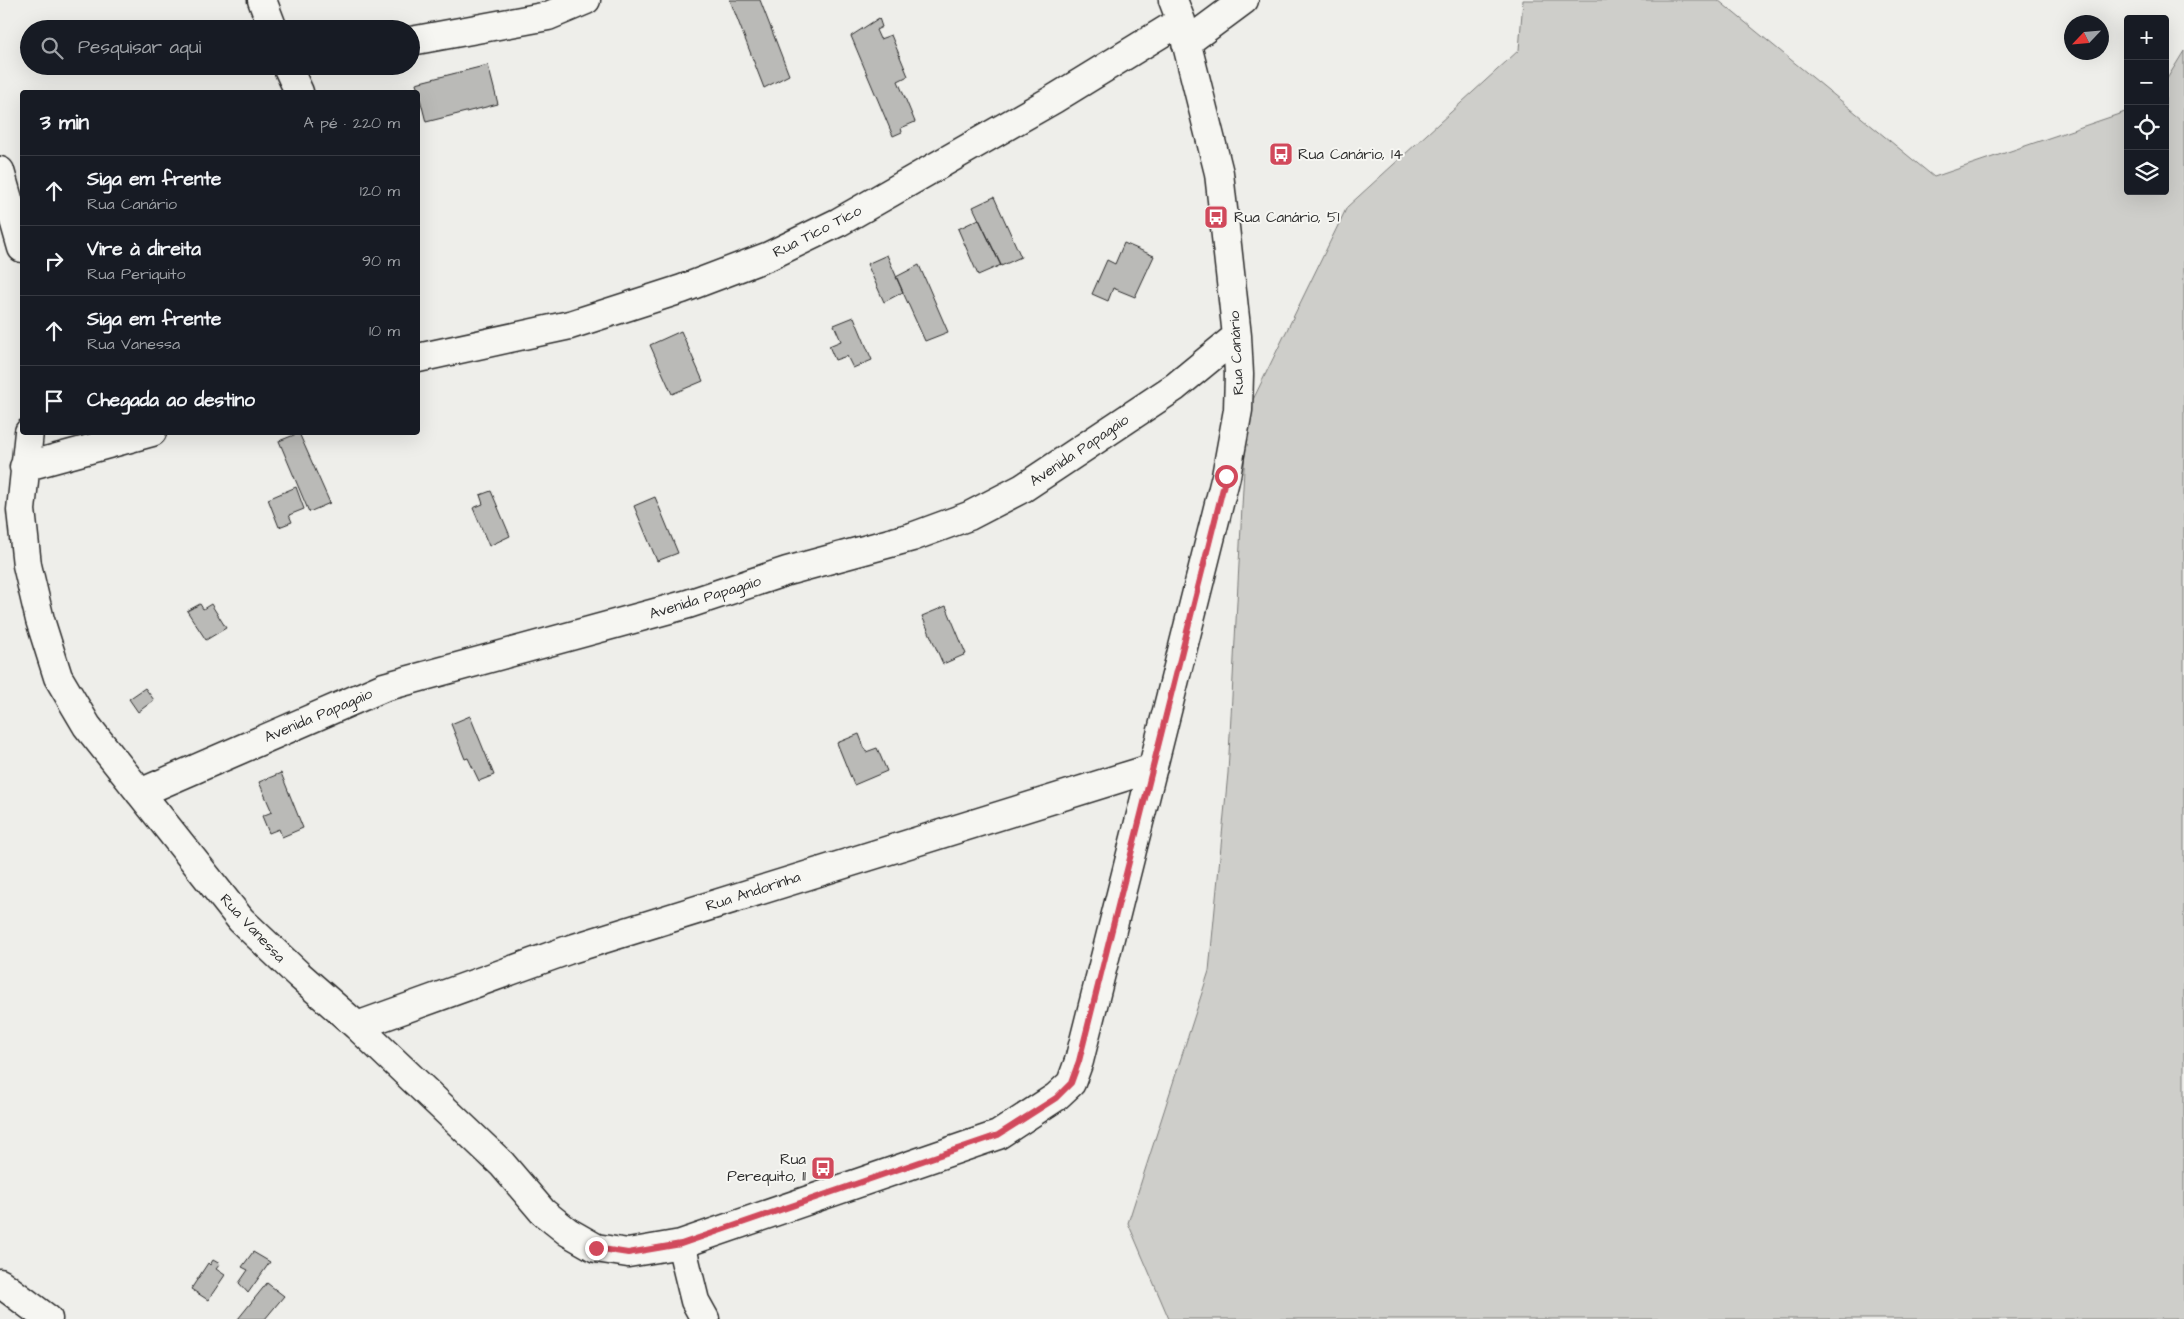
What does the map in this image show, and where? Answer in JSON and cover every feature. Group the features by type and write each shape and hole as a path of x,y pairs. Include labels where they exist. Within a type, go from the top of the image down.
{"street":[{"path":"262,0 270,20"},
{"path":"420,39 548,16 586,0"},
{"name":"Rua Tico Tico","path":"420,358 570,325 682,289 769,256 839,222 1054,99 1180,21 1244,0"},
{"name":"Rua Canário","path":"1071,1083 1079,1061 1226,476 1238,410 1237,336 1219,173 1180,21"},
{"path":"291,75 298,90"},
{"path":"0,171 20,241"},
{"name":"Avenida Papagaio","path":"140,793 384,687 688,604 787,571 912,537 969,516 1023,488 1175,387 1237,336"},
{"name":"Rua Vanessa","path":"29,435 21,510 27,566 40,620 58,677 87,726 241,920 357,1026 502,1164 543,1212 568,1232 596,1248 628,1253 681,1244 998,1135 1056,1098 1071,1083"},
{"path":"24,467 141,435"},
{"name":"Rua Andorinha","path":"357,1026 568,950 1153,768"},
{"path":"681,1244 695,1301 705,1319"},
{"path":"0,1283 48,1319"}],"shaded area":[{"path":"1523,0 1718,0 1934,177 2124,112 2124,195 2169,195 2169,75 2184,51 2184,1319 1169,1319 1128,1223 1209,971 1228,773 1247,412 1347,207 1519,50"}],"building":[{"path":"730,0 760,0 789,75 764,88"},
{"path":"879,18 882,27 876,30 880,39 891,35 908,76 898,81 915,122 901,128 902,132 893,136 851,36"},
{"path":"488,65 498,104 426,122 420,99 420,90 418,90 416,83"},
{"path":"994,197 1021,257 1001,266 973,207"},
{"path":"979,219 1001,265 978,275 958,229"},
{"path":"1124,243 1154,256 1135,297 1113,288 1108,301 1092,294 1107,260 1115,264"},
{"path":"887,255 903,292 884,302 867,264"},
{"path":"919,265 948,332 925,341 896,277"},
{"path":"854,317 872,360 853,368 847,356 835,360 829,346 841,341 834,325"},
{"path":"681,331 703,381 672,394 650,345"},
{"path":"294,435 300,435 330,503 309,512 279,441"},
{"path":"296,487 304,509 289,515 292,522 279,527 268,499"},
{"path":"491,491 510,536 489,546 473,508 483,504 480,495"},
{"path":"655,497 678,553 657,561 634,506"},
{"path":"200,604 203,609 211,604 226,628 206,640 187,611"},
{"path":"946,606 966,654 943,664 922,616"},
{"path":"145,688 154,700 138,712 129,699"},
{"path":"470,716 494,775 479,781 468,758 465,759 451,724"},
{"path":"859,734 866,752 877,748 887,771 854,785 837,743"},
{"path":"281,773 303,828 282,837 279,829 269,833 262,816 272,812 259,782"},
{"path":"253,1252 270,1262 248,1293 239,1283 248,1270 242,1267"},
{"path":"213,1260 220,1264 216,1269 225,1275 208,1300 191,1289 208,1263 210,1265"},
{"path":"267,1283 284,1296 265,1319 238,1319"}],"place":[{"name":"Rua Canário, 14","path":"1281,154"},
{"name":"Rua Canário, 51","path":"1216,217"},
{"name":"Rua Perequito, 11","path":"823,1168"}],"route":[{"path":"596,1248 628,1253 681,1244 868,1181 998,1135 1056,1098 1071,1083 1079,1061 1226,476"}]}
